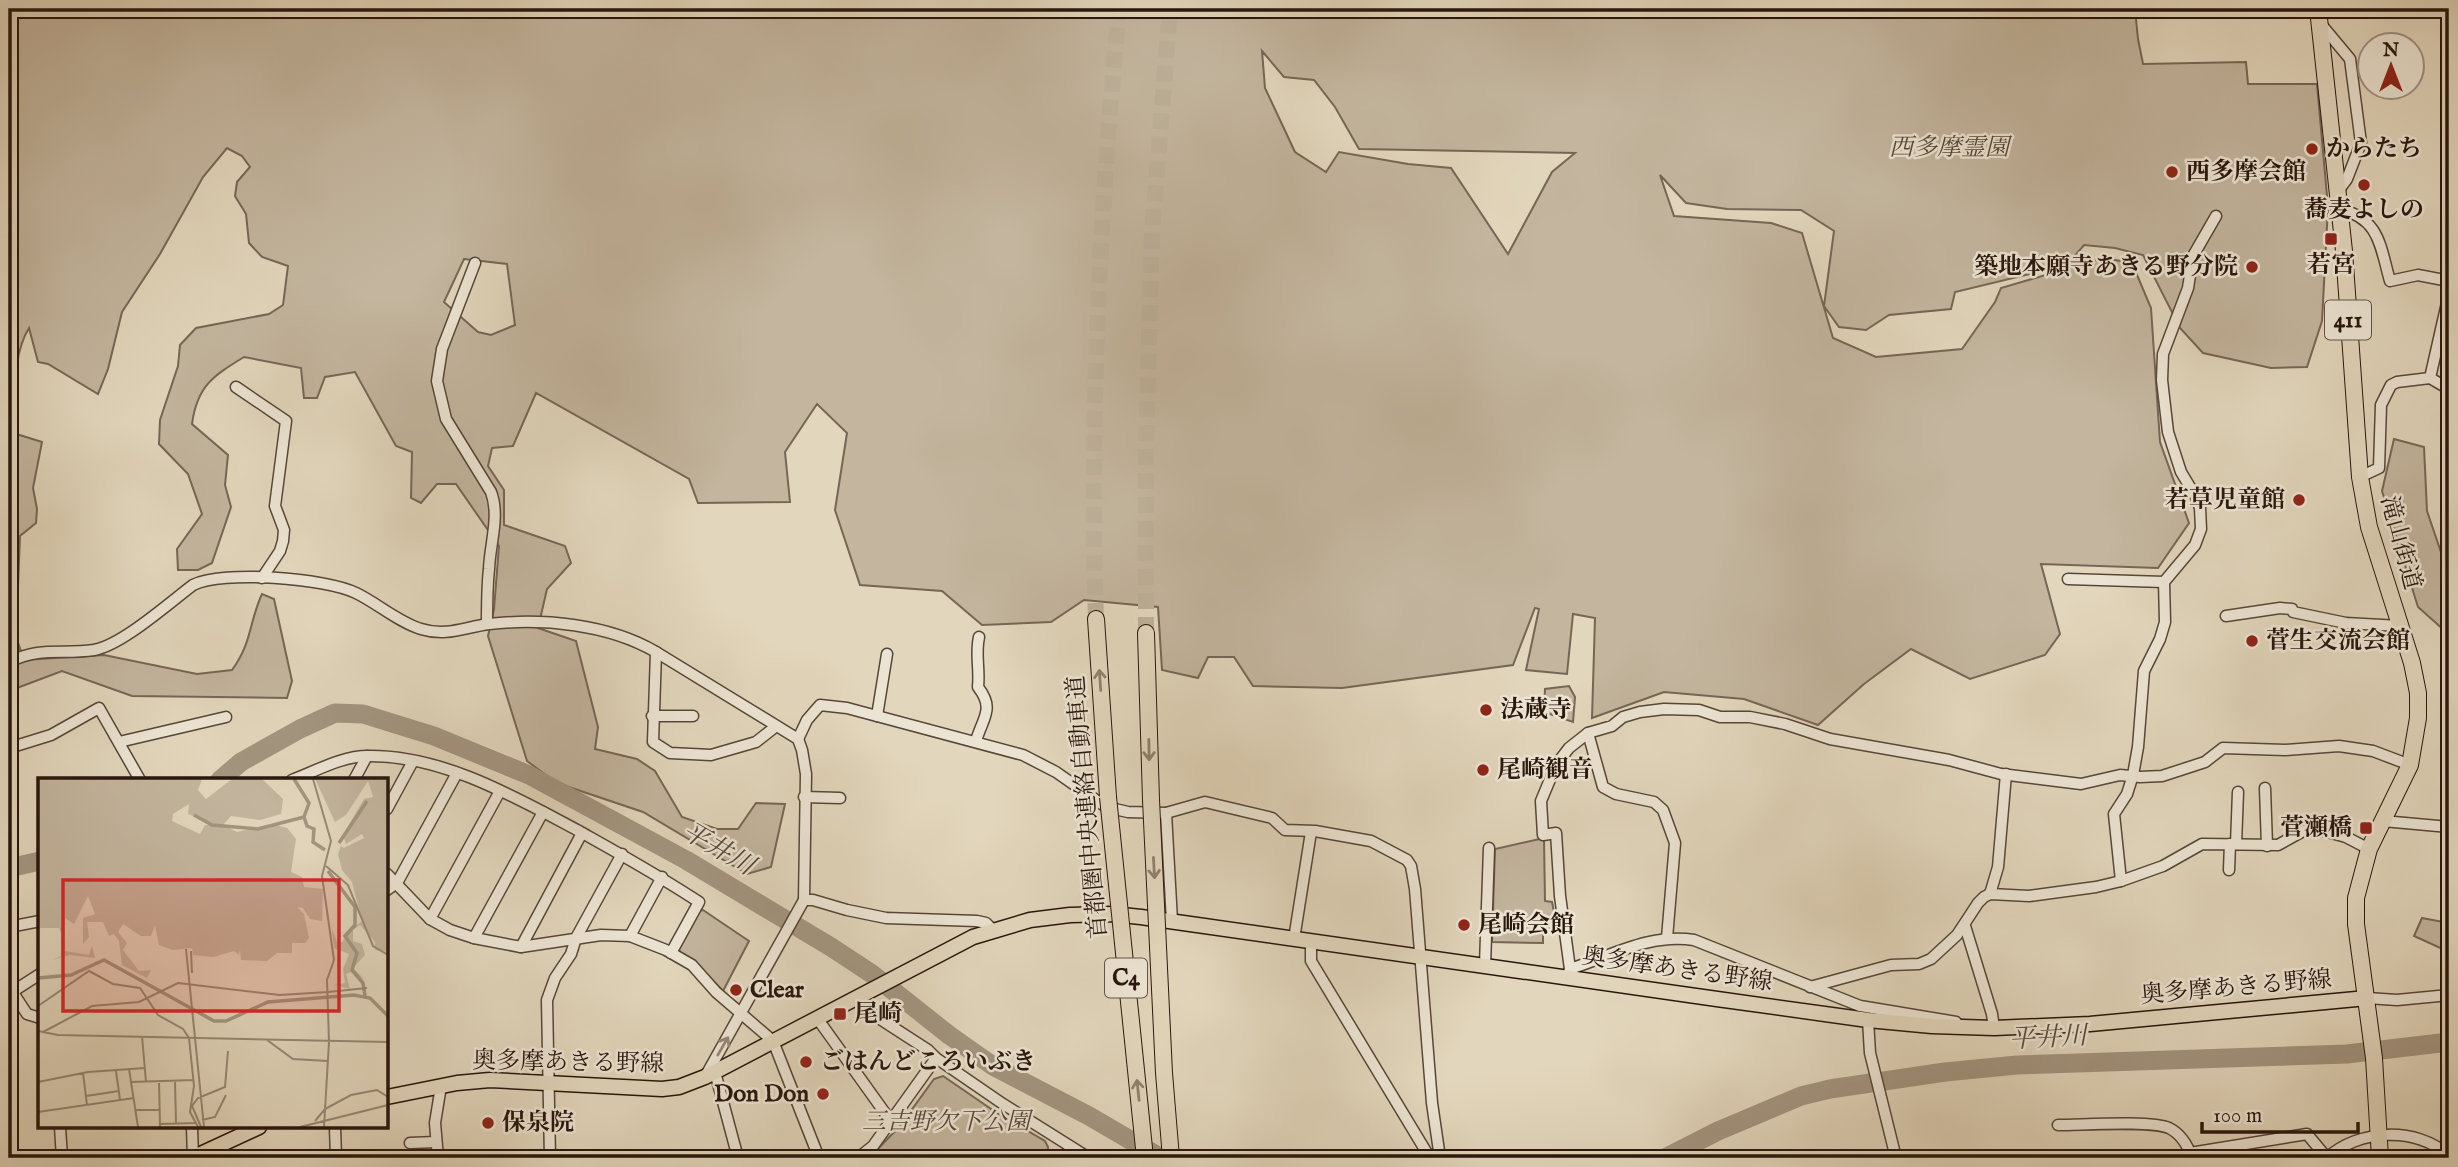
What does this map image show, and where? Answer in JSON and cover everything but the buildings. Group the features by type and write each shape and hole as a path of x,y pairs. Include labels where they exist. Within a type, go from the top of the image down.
{"highway":[{"name":"滝山街道","path":"2319,16 2340,209 2360,477 2369,527 2412,663 2418,693 2418,718 2410,765 2369,849 2356,898 2356,924 2374,1058 2380,1158"},
{"name":"首都圏中央連絡自動車道","path":"1096,620 1108,797 1145,1158"},
{"name":"C4","path":"1146,633 1151,800 1164,1073 1171,1158"}],"main road":[{"name":"奥多摩あきる野線","path":"388,1097 440,1086 490,1080 670,1089 692,1083 710,1074 973,937 1030,920 1070,915 1112,914 1172,921 1420,957 1569,973 1868,1020 1932,1026 1994,1028 2091,1024 2367,1005"},
{"path":"193,1158 257,1128"}],"street":[{"path":"2319,16 2350,59 2361,143 2347,179 2338,191"},
{"path":"2340,209 2353,212 2371,225 2378,237 2390,281 2418,275 2449,281"},
{"path":"2121,881 2114,814 2127,794 2133,775 2144,671 2160,639 2165,622 2164,582 2195,545 2201,529 2200,508 2180,472 2168,432 2162,380 2163,354 2188,288 2193,256 2216,216"},
{"path":"475,262 442,349 437,381 446,419 495,501 487,624"},
{"path":"2430,378 2449,294"},
{"path":"2360,477 2379,468 2381,405 2386,393 2397,382 2430,378 2449,389"},
{"path":"236,387 286,421 275,506 284,530 283,541 280,551 262,578"},
{"path":"9,662 25,654 41,651 93,650 105,647 123,637 193,584 204,579 262,578 336,585 421,629 451,633 487,624 528,622 573,626 635,640 798,739 806,774 803,902 710,1074 738,1158"},
{"path":"2068,579 2164,582"},
{"path":"2226,616 2280,608 2346,623 2400,626"},
{"path":"976,741 988,708 988,699 978,687 980,670 975,653 979,637"},
{"path":"656,652 653,742 670,753 711,755 756,743 775,727"},
{"path":"877,716 887,654"},
{"path":"798,739 807,720 820,705 847,708 1010,750 1045,766 1106,807 1128,812 1166,813 1205,802 1272,818 1284,830 1371,841 1407,860 1411,866 1415,889 1432,1103 1440,1158"},
{"path":"9,748 51,735 99,708 139,778"},
{"path":"1965,926 1986,989 1994,1028 1860,1006 1694,940 1667,938 1637,945 1569,973 1556,833 1543,835 1541,801 1556,765 1569,748 1588,733 1612,726 1623,717 1664,709 1699,710 1720,716 1750,717 1785,724 1830,739 1949,760 2006,774 2081,784 2120,775 2162,776 2195,766 2223,748 2285,750 2339,746 2373,751 2410,765"},
{"path":"652,716 693,716"},
{"path":"119,742 226,717"},
{"path":"1588,733 1603,787 1616,794 1654,802 1663,810 1675,843 1667,938"},
{"path":"355,778 367,756"},
{"path":"297,778 344,760 367,756 413,761 457,773 500,791 622,854 699,902 671,953"},
{"path":"388,807 413,761"},
{"path":"388,889 397,883 457,773"},
{"path":"1990,894 1998,867 2006,774"},
{"path":"2265,788 2267,846"},
{"path":"430,919 500,791"},
{"path":"2229,870 2238,792"},
{"path":"804,797 840,798"},
{"path":"474,937 543,812"},
{"path":"1166,813 1172,921"},
{"path":"2384,821 2449,827"},
{"path":"1810,987 1891,965 1919,964 1931,959 1965,926 1978,903 1990,894 2029,896 2096,887 2163,866 2202,844 2278,845 2297,833 2312,830 2346,837 2369,849"},
{"path":"1294,939 1311,832"},
{"path":"521,947 582,833"},
{"path":"1485,965 1489,848"},
{"path":"550,1158 547,1000 555,978 574,948 576,938 622,854"},
{"path":"388,875 430,919 450,930 521,947 601,935 630,936 692,965 716,992 773,1041 819,1158"},
{"path":"630,936 662,877"},
{"path":"803,902 813,900 886,918 977,921 986,923 993,930"},
{"path":"9,927 38,921"},
{"path":"1311,941 1311,961 1430,1158"},
{"path":"38,975 10,993 27,1014 38,1017"},
{"path":"2367,1005 2449,995"},
{"path":"874,1015 1003,1104 1089,1158"},
{"path":"817,1018 890,1120"},
{"path":"1868,1020 1871,1057 1896,1158"},
{"path":"858,1158 873,1146 936,1058"},
{"path":"438,1158 435,1123 440,1086"},
{"path":"2058,1125 2137,1124 2169,1128 2183,1139 2191,1156 2308,1134 2327,1158 2347,1144 2380,1136 2407,1137 2435,1146 2449,1156"},
{"path":"60,1128 62,1158"},
{"path":"192,1128 193,1158"},
{"path":"335,1128 335,1158"},
{"path":"411,1143 436,1142"},
{"path":"1062,1158 1072,1148"}],"green space":[{"name":"西多摩霊園","path":"9,9 2135,9 2143,64 2246,62 2248,84 2317,84 2328,207 2322,321 2307,367 2271,368 2203,353 2180,328 2143,255 2115,248 2084,245 2067,265 1955,292 1951,309 1889,315 1866,330 1839,327 1824,306 1834,231 1801,210 1727,209 1686,203 1660,175 1674,216 1771,223 1802,233 1833,338 1876,357 1962,349 1995,302 2001,288 2104,258 2132,263 2151,308 2160,442 2189,523 2158,568 2041,564 2060,634 2045,655 1970,679 1911,649 1864,684 1818,725 1744,699 1664,692 1592,718 1595,618 1573,614 1567,674 1526,670 1539,609 1535,608 1513,665 1342,688 1253,686 1234,657 1208,657 1198,678 1162,670 1158,607 1084,600 1051,622 982,625 942,591 860,585 835,510 847,433 817,404 785,452 790,502 698,503 689,479 536,393 513,446 492,448 488,466 504,490 504,525 565,546 571,563 547,589 538,628 576,641 598,727 595,749 637,759 655,771 682,817 717,829 738,829 756,803 785,804 771,867 747,874 643,812 557,783 527,761 488,636 494,609 499,546 456,484 437,484 421,503 411,498 412,452 396,446 355,372 325,377 317,398 304,398 301,368 244,357 208,383 198,400 192,424 228,455 225,485 231,507 212,563 198,570 178,570 177,549 202,514 188,474 159,444 160,420 178,366 180,345 196,328 269,314 283,305 288,266 262,257 249,243 246,214 235,196 237,182 250,167 242,156 227,148 203,177 160,254 122,312 108,369 98,394 48,364 38,362 29,328 24,338 15,378 10,432 42,442 33,488 37,509 36,523 20,536 16,637 24,660 104,655 197,674 232,670 247,641 262,594 274,599 292,681 287,698 132,696 62,671 9,691","holes":["1262,51 1284,77 1314,80 1335,107 1359,149 1575,153 1552,172 1508,254 1451,168 1408,164 1339,152 1326,172 1295,152 1265,88","464,259 507,264 515,325 491,335 478,332 444,302"]},
{"path":"2394,439 2424,447 2427,511 2443,558 2449,557 2449,632 2418,607 2382,491"},
{"path":"1569,686 1575,697 1573,722 1544,712 1545,689"},
{"path":"1544,838 1545,901 1552,902 1558,932 1543,932 1543,943 1492,942 1495,849"},
{"path":"703,910 749,941 723,991 693,960 680,952 678,947 698,911"},
{"path":"2422,918 2449,923 2449,952 2414,936"},
{"name":"三吉野欠下公園","path":"943,1076 997,1113 1045,1141 1048,1157 869,1158 899,1127 934,1079"},
{"path":"478,1151 545,1153 545,1158 479,1158"}],"waterway":[{"name":"平井川","path":"222,778 241,762 335,713 363,714 434,736 529,775 686,860 872,974 993,1066 1089,1116 1161,1158"},
{"name":"平井川","path":"9,868 38,861"},
{"name":"平井川","path":"1665,1158 1718,1131 1801,1096 1830,1089 1945,1072 2017,1065 2347,1054 2449,1042"}],"tunnel":[{"path":"1096,619 1095,390 1106,161 1119,9"},
{"path":"1146,633 1146,447 1152,233 1170,9"}],"place":[{"name":"からたち","path":"2312,149"},
{"name":"西多摩会館","path":"2172,172"},
{"name":"蕎麦よしの","path":"2364,185"},
{"name":"若宮","path":"2331,239"},
{"name":"築地本願寺あきる野分院","path":"2252,267"},
{"name":"若草児童館","path":"2299,500"},
{"name":"菅生交流会館","path":"2252,641"},
{"name":"法蔵寺","path":"1486,710"},
{"name":"尾崎観音","path":"1483,770"},
{"name":"菅瀬橋","path":"2366,828"},
{"name":"尾崎会館","path":"1464,925"},
{"name":"Clear","path":"736,990"},
{"name":"尾崎","path":"840,1014"},
{"name":"ごはんどころいぶき","path":"806,1062"},
{"name":"Don Don","path":"823,1094"},
{"name":"保泉院","path":"488,1123"}]}
